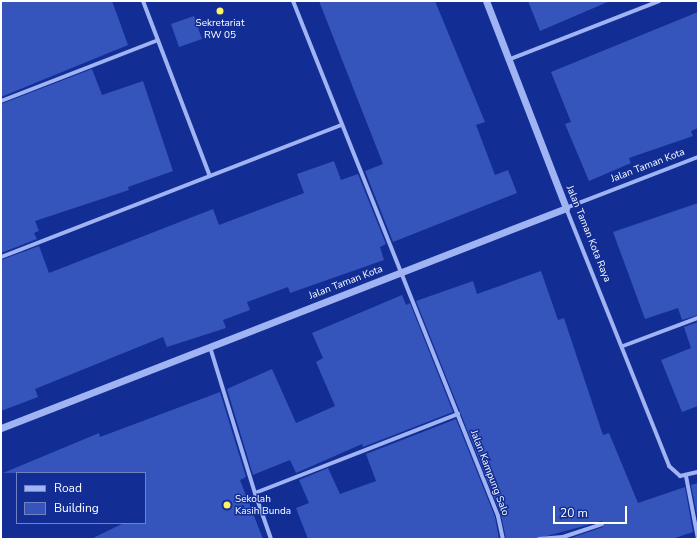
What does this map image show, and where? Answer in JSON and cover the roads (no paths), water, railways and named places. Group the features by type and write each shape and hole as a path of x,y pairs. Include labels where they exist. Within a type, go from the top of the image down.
{"street":[{"path":"143,1 210,176"},
{"name":"Jalan Kampung Salo","path":"293,1 399,274 458,414 498,516 503,539"},
{"name":"Jalan Taman Kota Raya","path":"486,1 566,208 673,473 686,476"},
{"path":"508,60 659,1"},
{"path":"1,101 158,40"},
{"path":"1,257 341,125"},
{"name":"Jalan Taman Kota","path":"1,428 698,157"},
{"path":"623,346 698,318"},
{"path":"210,347 255,493 271,539"},
{"path":"255,493 458,414"},
{"path":"698,472 686,476 698,539"},
{"path":"539,539 564,537 602,524"}],"place":[{"name":"Sekretariat RW 05","path":"220,11"},
{"name":"Sekolah Kasih Bunda","path":"227,505"}]}
